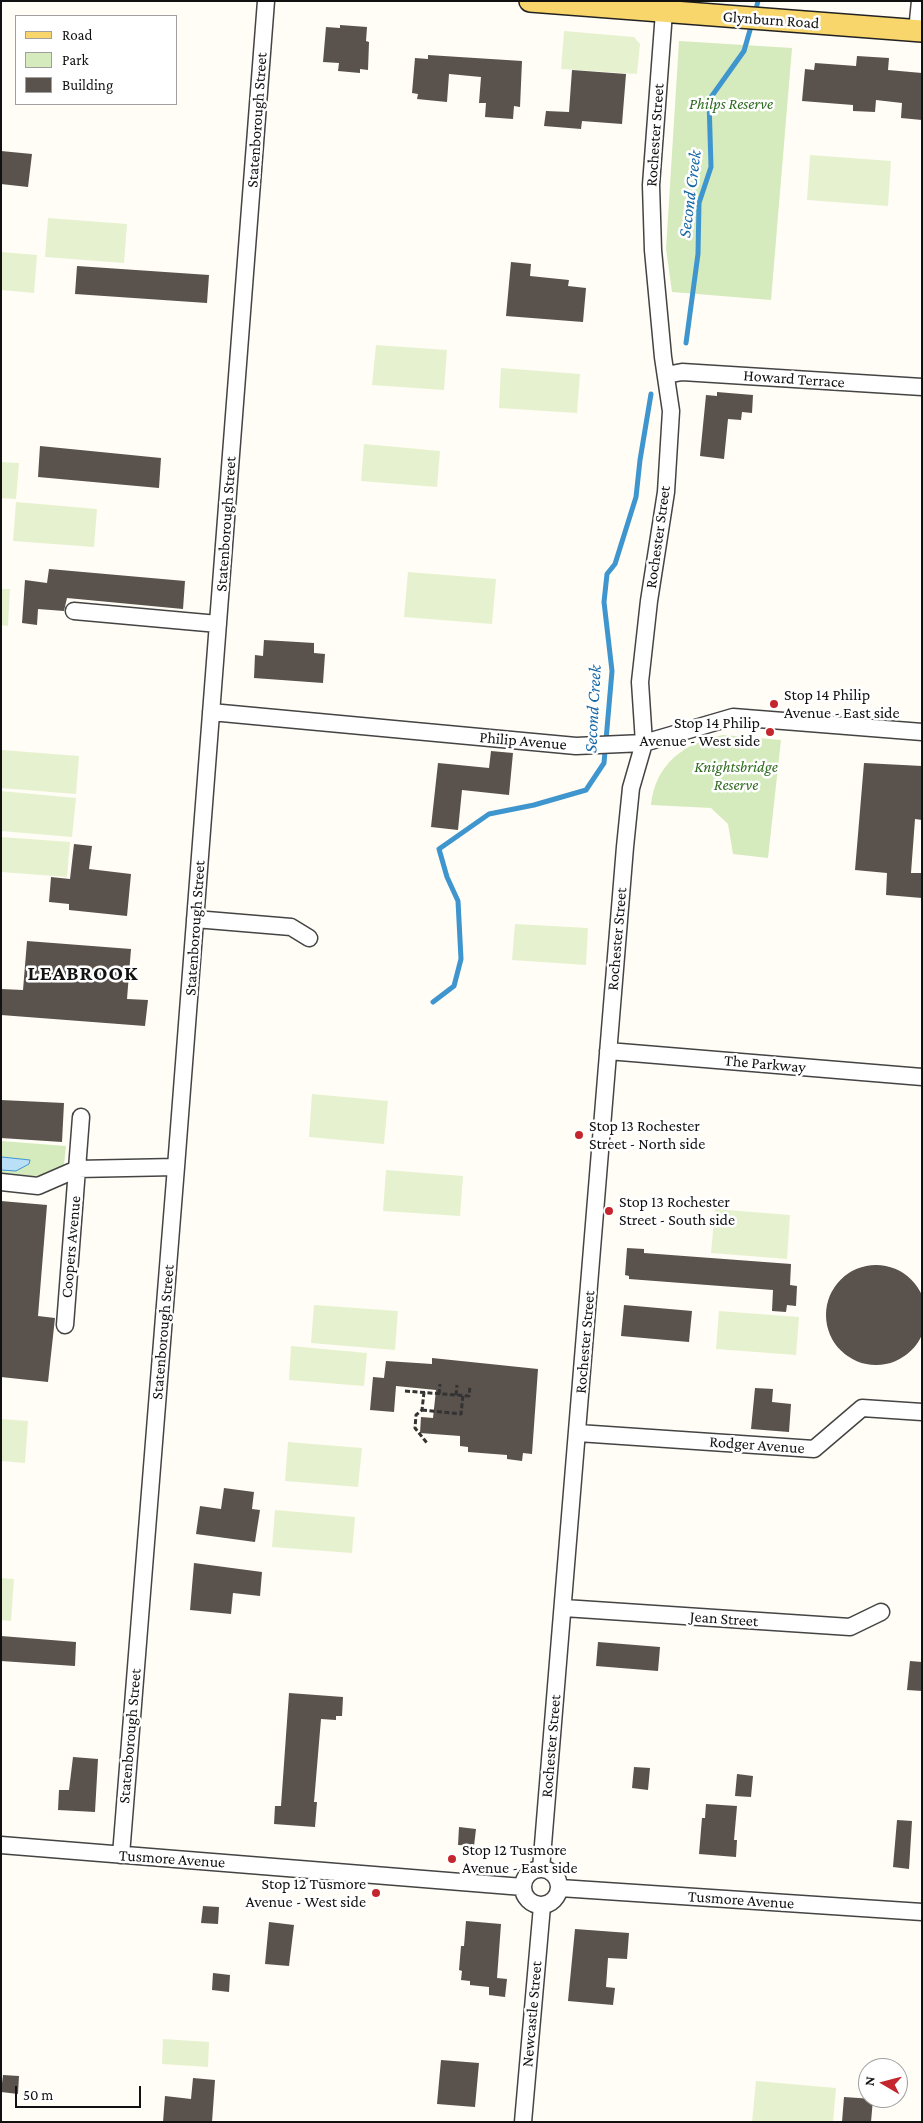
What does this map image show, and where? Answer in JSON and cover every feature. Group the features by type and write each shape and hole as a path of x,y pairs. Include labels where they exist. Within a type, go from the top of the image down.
{"main road":[{"name":"Glynburn Road","path":"539,2 919,31"}],"street":[{"name":"Statenborough Street","path":"120,1855 196,919 266,1"},
{"path":"919,31 920,1"},
{"name":"Rochester Street","path":"541,1869 631,788 644,743 640,682 649,601 666,492 671,411 653,250 651,185 664,12"},
{"name":"Howard Terrace","path":"666,375 682,372 922,387"},
{"path":"74,611 218,624"},
{"name":"Philip Avenue","path":"211,712 576,746 644,743 733,717 922,732"},
{"path":"196,919 291,928 309,938"},
{"name":"The Parkway","path":"608,1051 922,1077"},
{"name":"Coopers Avenue","path":"65,1325 81,1117"},
{"name":"Coopers Avenue","path":"1,1182 38,1186 77,1168 176,1167"},
{"name":"Rodger Avenue","path":"578,1432 814,1449 862,1408 922,1412"},
{"name":"Jean Street","path":"564,1608 850,1627 881,1612"},
{"name":"Tusmore Avenue","path":"1,1845 523,1887"},
{"path":"541,1869 555,1874 560,1888 554,1901 542,1906 530,1902 524,1893 523,1887 524,1881 530,1872 541,1869"},
{"name":"Tusmore Avenue","path":"560,1888 922,1912"},
{"name":"Newcastle Street","path":"523,2122 542,1906"}],"path":[{"path":"439,1394 440,1384"},
{"path":"456,1395 457,1385"},
{"path":"405,1391 469,1396 470,1386"},
{"path":"424,1392 422,1410 416,1415 415,1428 427,1443"},
{"path":"422,1410 461,1414 462,1395"}],"green space":[{"path":"564,31 634,37 640,44 637,74 561,69"},
{"name":"Philps Reserve","path":"679,41 792,48 771,300 672,292 666,249"},
{"path":"810,155 891,161 888,206 807,200"},
{"path":"48,218 127,224 124,263 45,257"},
{"path":"1,252 37,255 34,293 1,290"},
{"path":"376,345 447,350 444,390 372,385"},
{"path":"501,368 580,374 577,413 499,408"},
{"path":"364,444 440,451 437,487 361,481"},
{"path":"1,462 19,463 16,499 1,498"},
{"path":"16,502 97,509 94,547 13,541"},
{"path":"408,572 496,579 492,624 404,617"},
{"path":"1,589 10,589 8,626 1,625"},
{"name":"Knightsbridge Reserve","path":"723,735 781,740 768,858 733,854 728,824 711,808 651,805 659,778 674,757 696,743"},
{"path":"2,750 79,756 76,794 1,788"},
{"path":"1,791 76,798 72,837 1,831"},
{"path":"1,837 70,842 67,877 1,872"},
{"path":"515,924 588,928 586,965 512,960"},
{"path":"312,1094 388,1101 384,1144 309,1137"},
{"path":"1,1141 66,1146 64,1165 41,1177 1,1177"},
{"path":"386,1170 463,1176 460,1216 383,1211"},
{"path":"715,1209 790,1215 787,1259 711,1253"},
{"path":"314,1305 398,1311 395,1350 311,1343"},
{"path":"719,1311 799,1317 796,1355 716,1349"},
{"path":"291,1346 367,1353 364,1386 289,1380"},
{"path":"1,1419 28,1421 25,1463 1,1461"},
{"path":"288,1442 362,1448 358,1487 285,1481"},
{"path":"275,1510 355,1517 352,1553 272,1547"},
{"path":"1,1578 14,1579 11,1621 1,1620"},
{"path":"163,2039 209,2042 208,2067 162,2064"},
{"path":"756,2081 836,2088 833,2122 752,2122"}],"water":[{"path":"2,1157 30,1160 29,1164 16,1171 1,1170"}],"building":[{"path":"340,25 367,27 366,41 369,42 368,70 360,69 360,73 338,71 339,63 323,62 326,27 340,28"},
{"path":"428,55 522,61 520,107 514,106 513,119 485,117 486,103 479,103 481,77 449,74 447,102 417,99 418,94 412,93 415,58 428,59"},
{"path":"857,56 889,58 888,70 922,73 922,120 901,118 902,103 876,100 875,112 853,111 853,105 802,101 805,69 814,70 815,63 856,66"},
{"path":"572,70 626,74 622,124 582,121 581,129 544,126 546,111 569,112"},
{"path":"1,151 32,154 28,187 1,184"},
{"path":"511,262 531,264 530,276 569,280 568,286 586,288 583,322 506,316"},
{"path":"77,266 209,275 207,303 75,294"},
{"path":"717,392 753,395 752,413 742,412 741,420 728,419 724,459 700,456 706,395 717,396"},
{"path":"40,446 161,458 159,488 38,477"},
{"path":"49,569 185,581 183,609 67,598 64,611 38,609 37,625 22,623 25,580 47,583"},
{"path":"264,640 314,643 314,653 325,654 323,683 254,678 255,655 263,656"},
{"path":"491,751 513,753 509,795 462,790 458,830 431,827 438,763 489,768"},
{"path":"864,763 922,766 922,820 915,819 911,873 922,873 922,898 886,895 887,873 855,870"},
{"path":"74,844 92,846 89,869 131,874 127,916 69,910 69,904 49,902 51,877 70,879"},
{"path":"27,941 131,949 127,999 148,1000 145,1026 1,1015 1,989 23,990"},
{"path":"1,1100 64,1103 62,1142 1,1138"},
{"path":"1,1201 47,1205 38,1316 55,1318 48,1382 1,1377"},
{"path":"627,1248 644,1249 644,1253 791,1264 790,1285 797,1286 796,1306 787,1305 786,1312 772,1311 773,1290 629,1279 629,1276 625,1275"},
{"path":"866,1266 886,1266 904,1273 912,1279 924,1302 924,1328 918,1343 904,1357 886,1364 866,1364 848,1357 834,1343 827,1325 827,1305 834,1287 848,1273"},
{"path":"624,1305 692,1311 689,1342 621,1336"},
{"path":"432,1358 538,1369 532,1454 523,1453 522,1461 507,1459 507,1455 468,1452 468,1447 460,1446 460,1436 420,1433 421,1417 433,1418 436,1390 396,1386 394,1412 370,1410 373,1377 384,1378 386,1361 432,1364"},
{"path":"755,1388 773,1389 772,1402 791,1404 789,1432 751,1429"},
{"path":"224,1488 254,1492 252,1509 260,1510 255,1542 196,1534 200,1506 221,1509"},
{"path":"194,1563 262,1572 260,1596 233,1593 231,1614 190,1610"},
{"path":"1,1636 76,1642 75,1666 1,1661"},
{"path":"598,1642 660,1647 658,1671 596,1666"},
{"path":"910,1661 922,1662 922,1691 907,1690"},
{"path":"289,1693 343,1697 342,1716 336,1716 336,1720 321,1719 314,1802 317,1802 315,1827 274,1824 275,1806 281,1806"},
{"path":"73,1757 98,1759 95,1812 58,1810 59,1790 69,1790"},
{"path":"634,1767 650,1768 648,1790 632,1788"},
{"path":"737,1774 753,1776 751,1797 735,1796"},
{"path":"706,1804 737,1806 734,1840 737,1840 736,1857 699,1854 702,1818 705,1818"},
{"path":"897,1820 912,1821 909,1869 893,1867"},
{"path":"459,1827 476,1829 474,1846 458,1845"},
{"path":"203,1906 219,1907 218,1924 201,1923"},
{"path":"466,1921 501,1924 497,1978 507,1979 505,1997 489,1995 489,1987 470,1985 470,1981 461,1980 462,1971 459,1970 461,1946 464,1946"},
{"path":"269,1922 294,1925 289,1966 265,1964"},
{"path":"575,1929 629,1933 627,1959 608,1958 606,1987 615,1988 613,2005 568,2001"},
{"path":"213,1973 230,1975 229,1992 212,1990"},
{"path":"441,2060 479,2063 475,2107 437,2104"},
{"path":"3,2075 19,2076 18,2094 1,2092"},
{"path":"193,2078 215,2080 212,2122 163,2122 165,2096 191,2099"},
{"path":"844,2097 858,2098 858,2108 872,2108 871,2122 842,2122"}],"waterway":[{"name":"Second Creek","path":"755,13 758,1"},
{"name":"Second Creek","path":"686,343 698,254 699,203 711,167 709,100 744,51 752,23"},
{"name":"Second Creek","path":"433,1002 454,986 461,959 458,901 447,877 439,849 489,814 534,805 586,790 604,763 612,671 604,602 607,574 615,564 636,497 651,394"}],"place":[{"name":"Stop 14 Philip Avenue - East side","path":"774,704"},
{"name":"Stop 14 Philip Avenue - West side","path":"770,732"},
{"name":"Stop 13 Rochester Street - North side","path":"579,1135"},
{"name":"Stop 13 Rochester Street - South side","path":"609,1211"},
{"name":"Stop 12 Tusmore Avenue - East side","path":"452,1859"},
{"name":"Stop 12 Tusmore Avenue - West side","path":"376,1893"}],"district":[{"name":"LEABROOK","path":"83,974"}]}
